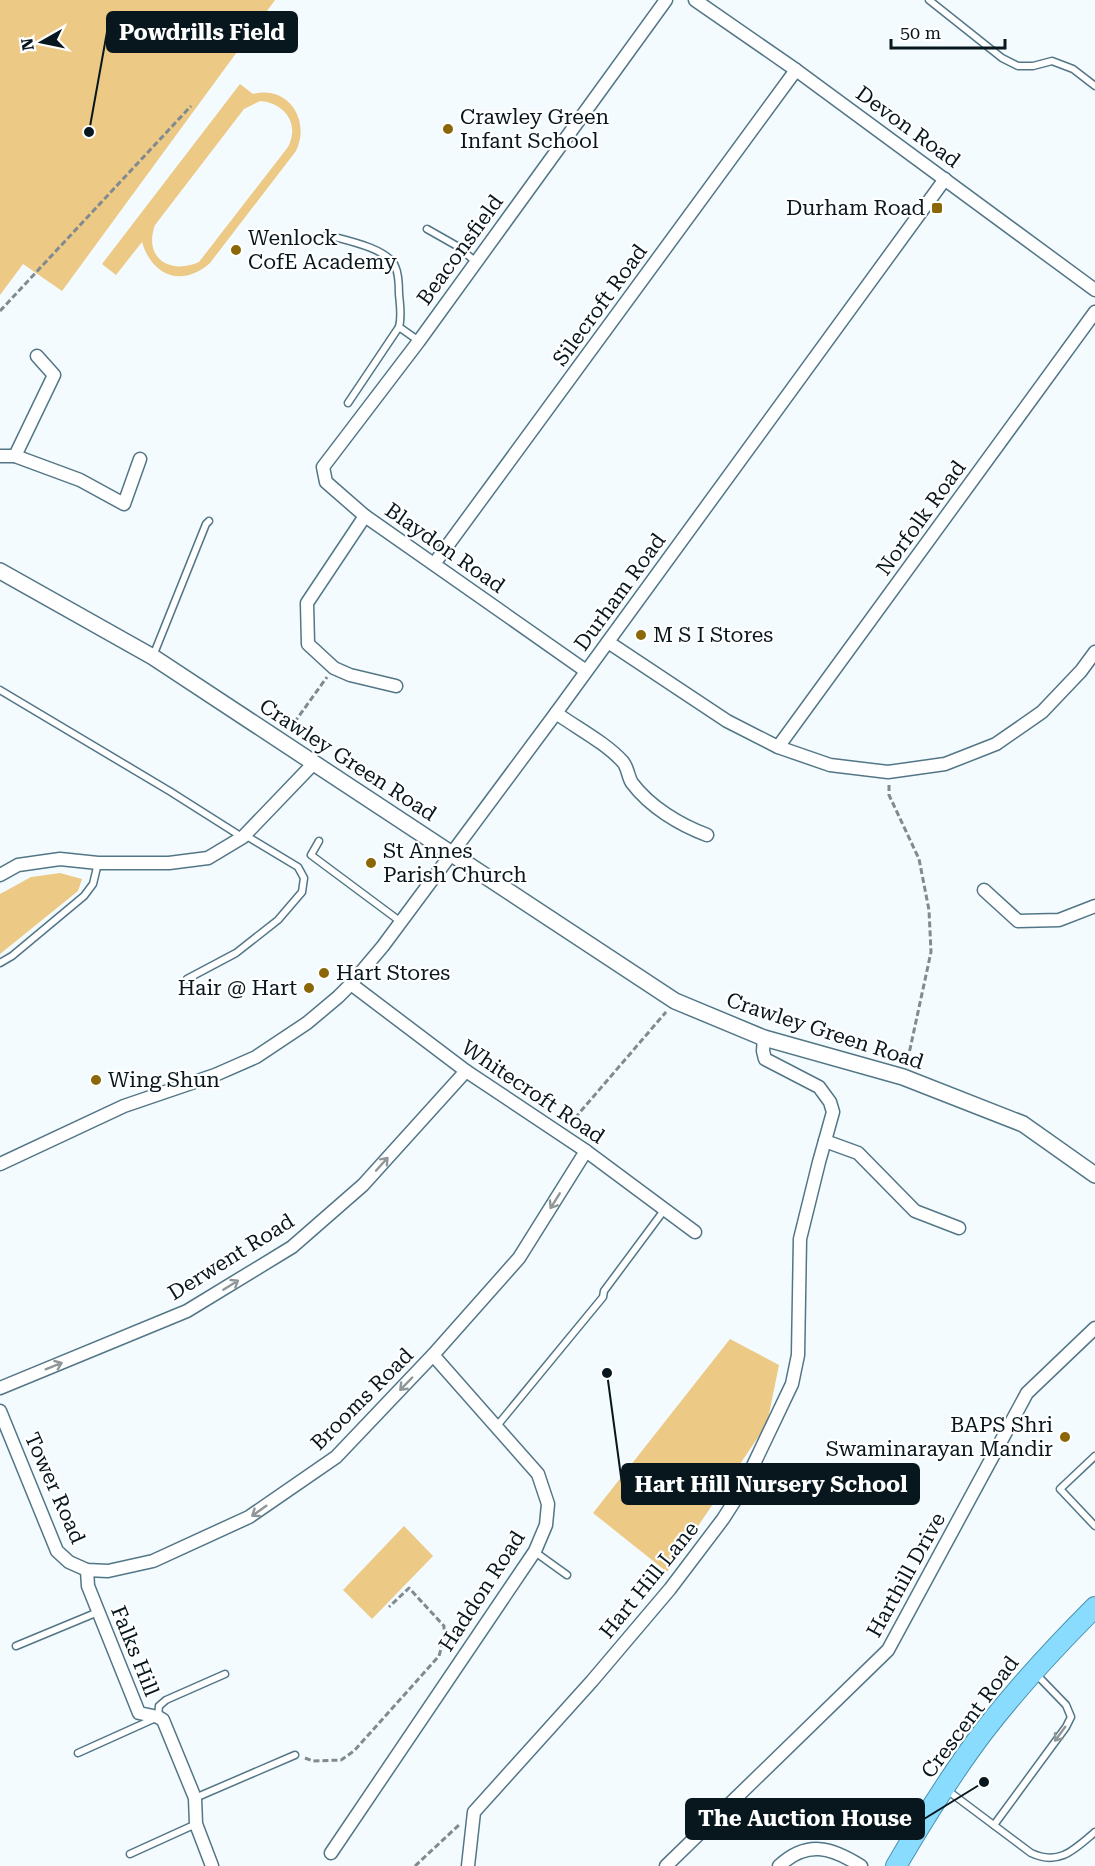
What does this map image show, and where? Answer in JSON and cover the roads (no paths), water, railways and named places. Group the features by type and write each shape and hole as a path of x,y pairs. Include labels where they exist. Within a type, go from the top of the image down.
{"highway":[{"name":"Crescent Road","path":"896,1866 944,1788 984,1731 1033,1672 1095,1607"}],"street":[{"name":"Beaconsfield","path":"365,516 326,482 323,467 418,341 666,0"},
{"name":"Devon Road","path":"695,0 945,178 1095,290"},
{"name":"Silecroft Road","path":"434,564 796,70"},
{"name":"Durham Road","path":"0,1164 124,1106 205,1078 256,1057 307,1023 366,969 608,642 945,178"},
{"name":"Norfolk Road","path":"778,747 1095,312"},
{"path":"15,456 54,375 37,356"},
{"path":"0,456 15,456 80,480 124,504 140,459"},
{"name":"Blaydon Road","path":"396,686 350,675 334,668 308,644 307,603 365,516 586,671"},
{"name":"Crawley Green Road","path":"0,571 153,657 675,1001 764,1038 903,1077 1023,1124 1095,1175"},
{"path":"608,642 727,721 778,747 830,765 888,772 945,764 996,744 1042,712 1081,671 1095,651"},
{"path":"556,713 611,751 625,764 631,782 661,810 695,831 707,835"},
{"path":"0,875 18,865 60,859 98,863 169,863 208,858 244,836 314,764"},
{"path":"984,890 1018,921 1059,920 1095,906"},
{"name":"Whitecroft Road","path":"351,984 466,1071 586,1151 695,1232"},
{"name":"Hart Hill Lane","path":"468,1866 474,1812 614,1656 723,1520 741,1491 792,1384 796,1371 800,1316 800,1239 833,1112 830,1102 819,1087 765,1059 764,1038"},
{"name":"Derwent Road","path":"0,1388 187,1311 292,1247 363,1185 466,1071"},
{"path":"825,1141 858,1154 915,1211 959,1228"},
{"name":"Brooms Road","path":"87,1570 108,1571 153,1561 249,1517 336,1457 433,1355 519,1258 586,1151"},
{"name":"Harthill Drive","path":"666,1866 888,1650 1027,1393 1095,1328"},
{"name":"Haddon Road","path":"332,1853 535,1551 546,1525 548,1504 538,1474 433,1355"},
{"name":"Tower Road","path":"0,1411 57,1551 69,1562 87,1570"},
{"name":"Falks Hill","path":"87,1570 88,1586 139,1713 163,1720 195,1798 196,1824 212,1866"},
{"path":"779,1866 789,1857 808,1848 827,1850 861,1866"}],"lane":[{"path":"928,0 1002,58 1018,66 1033,66 1052,61 1073,69 1095,86"},
{"path":"427,229 457,246 476,262"},
{"path":"327,235 370,248 391,259 398,277 401,317 399,327 348,403"},
{"path":"399,327 418,341"},
{"path":"153,657 209,521"},
{"path":"0,690 298,867 304,878 302,892 278,920 236,953 187,979"},
{"path":"319,841 311,855 401,922"},
{"path":"0,963 12,956 84,896 93,884 98,863"},
{"path":"496,1428 603,1297 604,1291 666,1209"},
{"path":"1095,1456 1060,1490 1095,1526"},
{"path":"535,1551 567,1575"},
{"path":"16,1646 98,1612"},
{"path":"994,1825 1071,1717 1066,1705 1033,1672"},
{"path":"78,1753 158,1717 159,1706 166,1700 225,1674"},
{"path":"195,1798 295,1755"},
{"path":"944,1788 1041,1859 1061,1858 1095,1832"},
{"path":"130,1854 196,1824"}],"place":[{"name":"Crawley Green Infant School","path":"448,129"},
{"name":"Powdrills Field","path":"89,132"},
{"name":"Durham Road","path":"937,208"},
{"name":"Wenlock CofE Academy","path":"236,250"},
{"name":"M S I Stores","path":"641,635"},
{"name":"St Annes Parish Church","path":"371,863"},
{"name":"Hart Stores","path":"324,973"},
{"name":"Hair @ Hart","path":"309,988"},
{"name":"Wing Shun","path":"96,1080"},
{"name":"Hart Hill Nursery School","path":"607,1373"},
{"name":"BAPS Shri Swaminarayan Mandir","path":"1065,1437"},
{"name":"The Auction House","path":"984,1782"}]}
